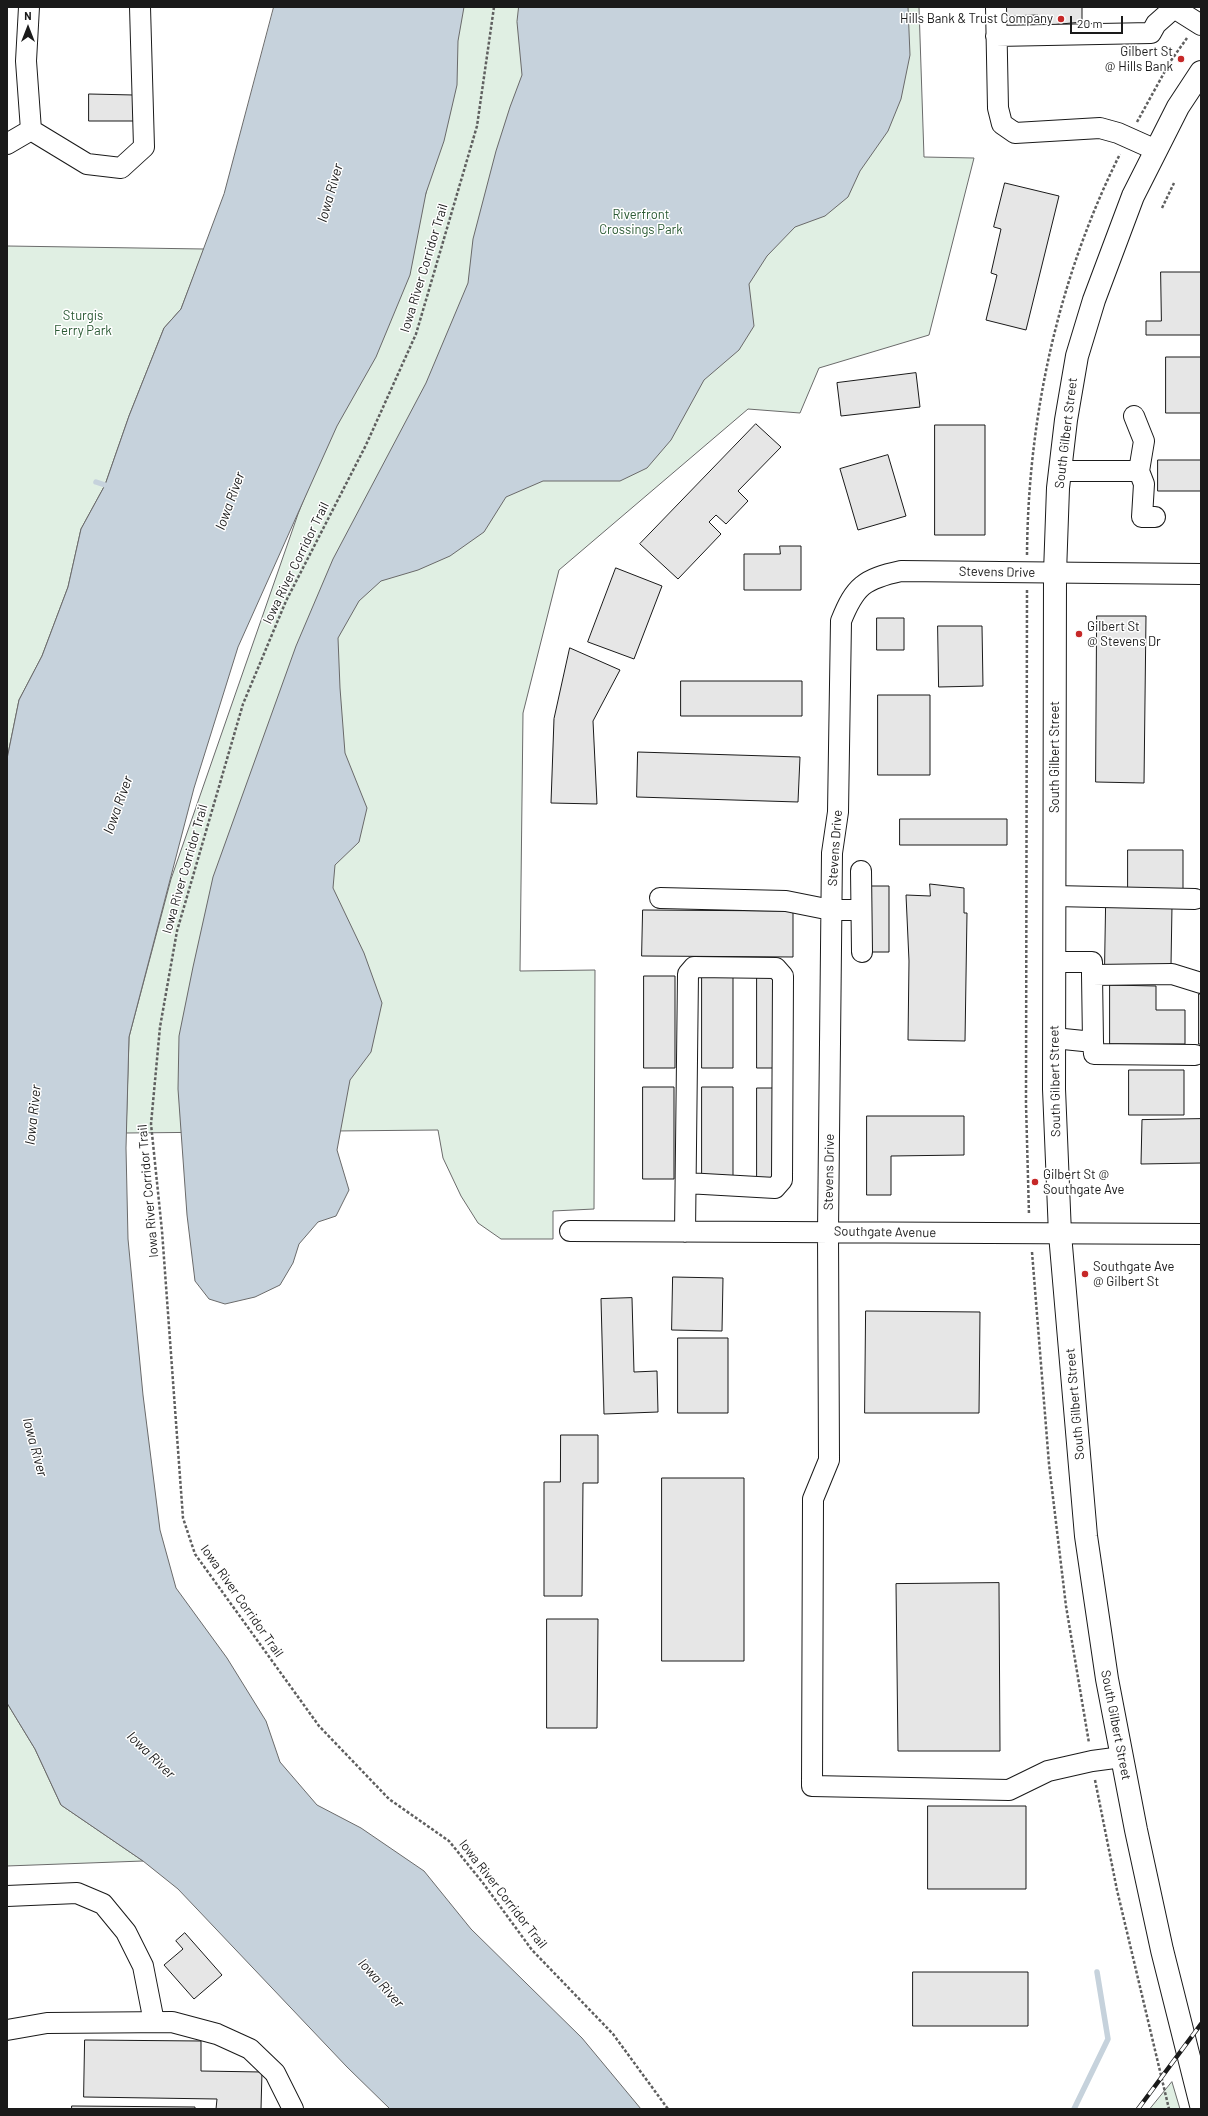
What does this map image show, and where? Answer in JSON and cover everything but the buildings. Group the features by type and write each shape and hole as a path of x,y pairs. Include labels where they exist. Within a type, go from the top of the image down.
{"main road":[{"name":"South Gilbert Street","path":"1201,72 1178,107 1133,196 1094,300 1077,356 1065,424 1060,471 1055,573 1054,896 1054,1096 1060,1234 1086,1536 1106,1671 1122,1757 1162,1950 1201,2105"}],"street":[{"path":"29,7 26,61 31,130"},
{"path":"31,130 87,164 121,168 144,147 140,7"},
{"path":"996,7 998,108 1002,124 1015,133 1100,128 1118,133 1156,150"},
{"path":"996,36 1151,33 1156,24 1174,8 1195,30"},
{"path":"7,144 31,130"},
{"path":"1134,416 1144,441 1139,471 1144,484 1142,517 1155,517"},
{"path":"1060,471 1139,471"},
{"name":"Stevens Drive","path":"1122,1757 1092,1761 1048,1771 1009,1790 812,1786 813,1499 829,1460 828,1232 831,910 832,852 838,812 841,620 849,602 862,585 879,576 901,571 1201,574"},
{"path":"861,872 862,952"},
{"path":"1054,896 1195,899"},
{"path":"660,898 786,900 831,910 861,910"},
{"path":"1054,962 1092,962 1094,1054 1195,1055"},
{"path":"685,1232 688,974 694,967 776,968 783,976 782,1180 775,1188 686,1183"},
{"path":"1092,975 1172,974 1201,983"},
{"path":"1054,1038 1093,1042"},
{"name":"Southgate Avenue","path":"570,1231 1201,1234"},
{"path":"7,1896 77,1893 103,1904 126,1932 143,1966 154,2022"},
{"path":"7,2030 47,2023 172,2022 217,2034 250,2049 275,2073 294,2109"}],"path":[{"name":"Iowa River Corridor Trail","path":"494,7 477,126 416,334 366,445 286,601 243,704 177,931 160,1027 152,1124 162,1231 183,1518 195,1554 319,1726 389,1799 449,1841 483,1883 532,1950 613,2034 668,2109"},
{"path":"1135,126 1170,62 1195,30"},
{"path":"1162,208 1174,183"}],"green space":[{"name":"Riverfront Crossings Park","path":"460,7 919,7 924,157 974,158 929,335 819,368 800,413 748,409 559,570 523,713 520,971 595,970 594,1209 553,1211 553,1239 501,1239 478,1223 461,1196 443,1158 438,1130 126,1133 129,1037 171,879 298,514 426,193"},
{"name":"Sturgis Ferry Park","path":"7,246 204,249 181,309 164,328 129,416 105,485 81,529 68,587 42,656 19,700 7,759"},
{"path":"7,1703 35,1749 61,1805 143,1861 7,1866"},
{"path":"1172,2082 1180,2109 1150,2109"}],"water":[{"name":"Iowa River","path":"274,7 464,7 458,41 457,85 444,141 426,193 410,275 376,357 337,426 238,647 194,788 129,1037 126,1148 128,1239 143,1395 160,1530 176,1588 227,1658 266,1721 280,1762 317,1805 361,1828 424,1871 471,1929 582,2038 641,2109 390,2109 347,2067 178,1889 143,1861 61,1805 35,1749 7,1703 7,759 19,700 42,656 68,587 81,529 105,485 129,416 164,328 181,309 224,194"},
{"path":"519,7 908,7 910,55 901,99 888,131 860,171 848,197 825,216 795,227 767,256 749,284 754,326 739,350 704,380 671,440 647,468 620,481 543,481 506,497 484,532 450,556 418,570 381,581 359,601 338,638 345,753 367,808 359,842 335,865 333,888 364,953 382,1003 371,1052 350,1080 337,1150 349,1190 336,1216 318,1222 299,1244 293,1263 280,1285 255,1297 225,1304 209,1299 195,1281 187,1215 178,1089 179,1036 213,877 296,646 333,559 426,383 468,283 473,239 496,151 522,75 517,22"}],"waterway":[{"path":"96,482 105,485"},
{"path":"1074,2109 1108,2039 1097,1972"}],"railway":[{"path":"1138,2109 1201,2024"}],"place":[{"name":"Hills Bank & Trust Company","path":"1061,19"},
{"name":"Gilbert St @ Hills Bank","path":"1181,59"},
{"name":"Gilbert St @ Stevens Dr","path":"1079,634"},
{"name":"Gilbert St @ Southgate Ave","path":"1035,1182"},
{"name":"Southgate Ave @ Gilbert St","path":"1085,1274"}]}
